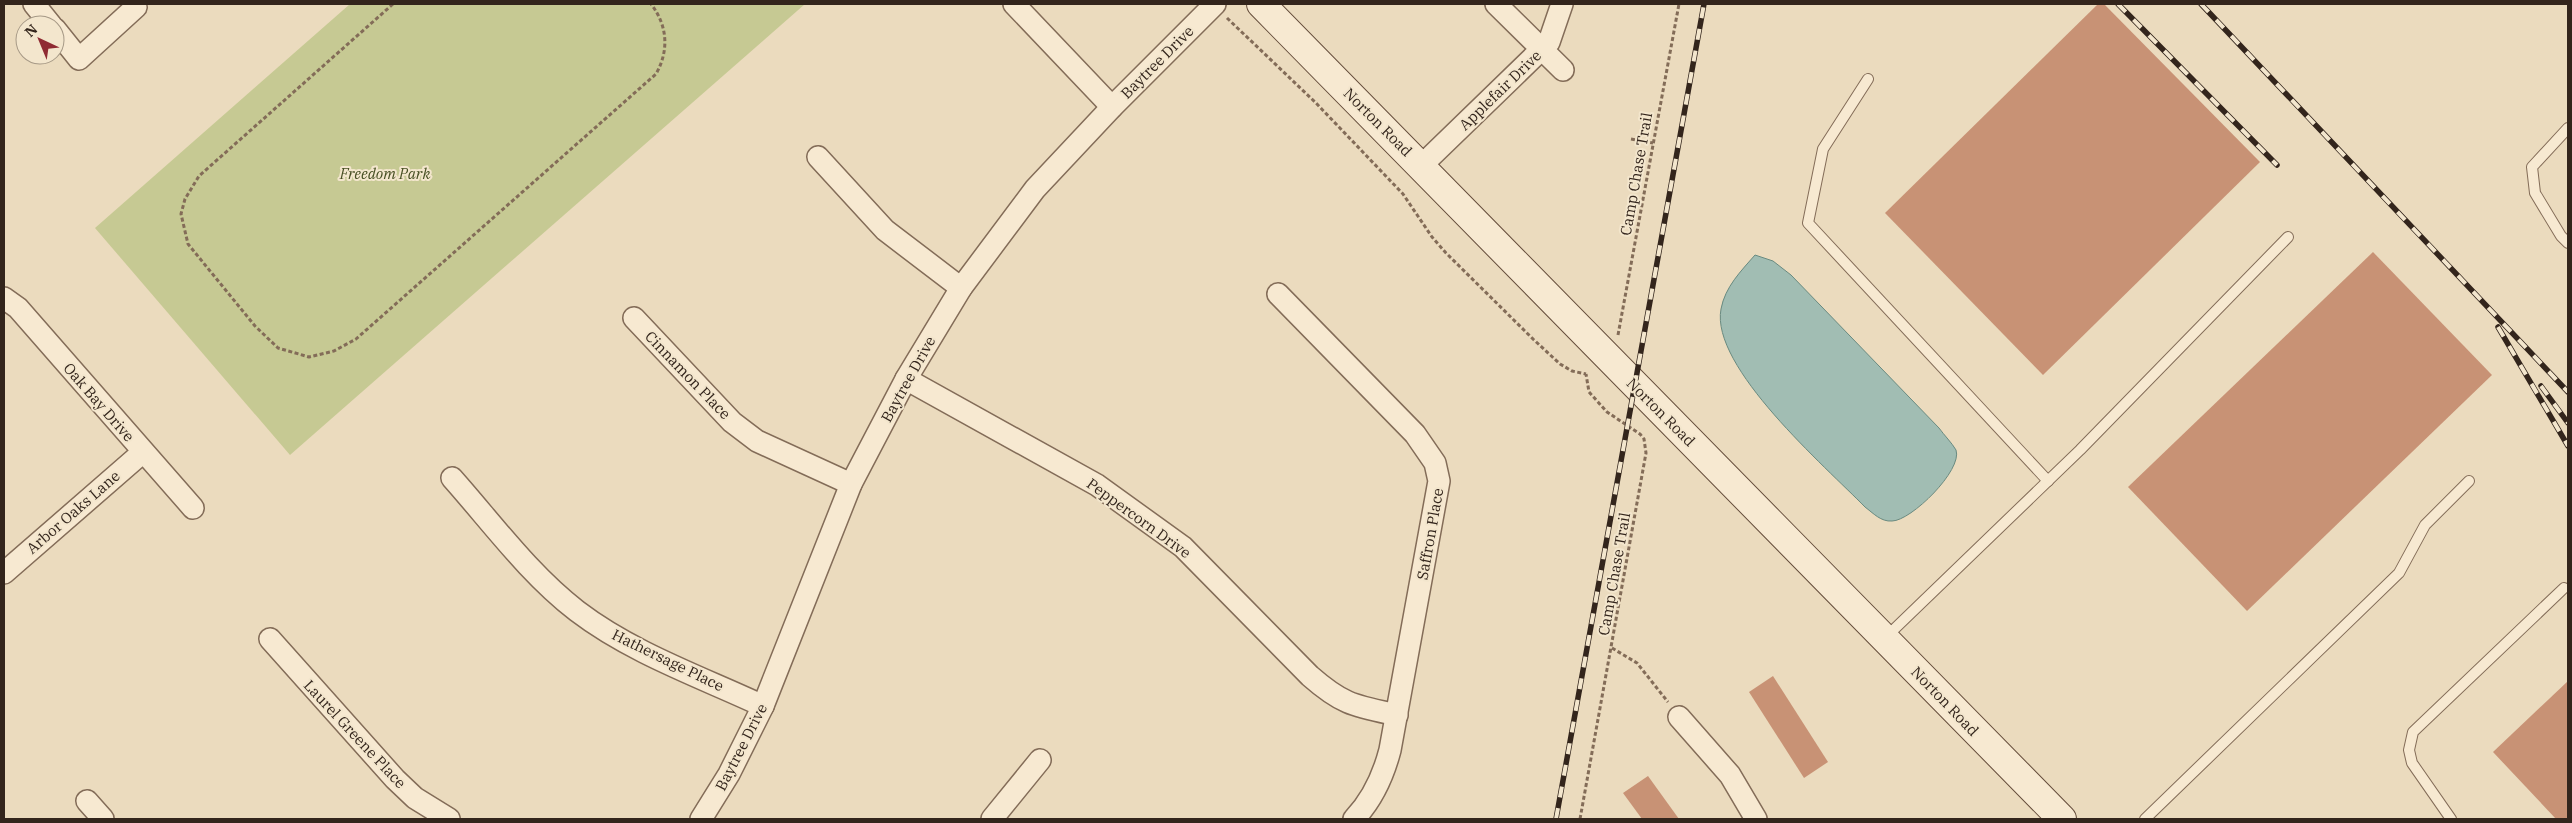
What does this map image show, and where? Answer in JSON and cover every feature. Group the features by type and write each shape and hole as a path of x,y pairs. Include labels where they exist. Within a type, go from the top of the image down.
{"main road":[{"name":"Norton Road","path":"1261,4 2062,819"}],"street":[{"path":"34,4 43,15"},
{"path":"65,41 80,59 136,6 134,4"},
{"path":"1014,4 1112,107"},
{"path":"1496,4 1563,70"},
{"name":"Applefair Drive","path":"1422,166 1549,42 1562,4"},
{"name":"Baytree Drive","path":"701,819 729,774 763,706 851,484 906,379 961,288 1035,189 1112,107 1214,5"},
{"path":"818,157 885,230 961,288"},
{"name":"Saffron Place","path":"1278,294 1415,434 1436,463 1439,481 1397,714 1383,774 1374,795 1354,819"},
{"name":"Oak Bay Drive","path":"4,298 18,308 193,508"},
{"name":"Cinnamon Place","path":"634,318 732,422 757,441 851,484"},
{"name":"Peppercorn Drive","path":"906,379 1097,484 1183,546 1310,676 1331,694 1346,703 1397,714"},
{"name":"Arbor Oaks Lane","path":"4,573 143,452"},
{"name":"Hathersage Place","path":"452,478 538,577 577,611 622,641 763,706"},
{"name":"Laurel Greene Place","path":"270,640 394,779 415,798 450,819"},
{"path":"1679,717 1730,775 1756,819"},
{"path":"992,819 1040,760"},
{"path":"87,800 103,819"}],"lane":[{"path":"1868,79 1823,149 1808,223 2048,481"},
{"path":"2568,128 2532,167 2534,193 2561,236 2568,243"},
{"path":"1885,639 2048,481 2288,237"},
{"path":"2145,819 2399,573 2425,525 2469,481"},
{"path":"2451,819 2412,763 2409,750 2413,732 2564,588"}],"path":[{"path":"393,4 199,176 185,199 181,214 188,244 255,326 278,348 309,357 334,351 356,339 656,74 664,60 666,43 662,25 651,4"},
{"name":"Camp Chase Trail","path":"1616,340 1679,4"},
{"name":"Camp Chase Trail","path":"1214,5 1303,90 1403,194 1442,247 1533,339 1560,364 1572,371 1587,372 1586,386 1594,398 1607,412 1640,434 1644,439 1646,453 1580,819"},
{"path":"1631,139 1654,143"},
{"path":"1612,648 1637,664 1656,684 1679,717"}],"green space":[{"name":"Freedom Park","path":"350,4 805,4 290,455 95,228"}],"water":[{"path":"1755,255 1773,261 1791,275 1939,428 1956,450 1956,459 1952,470 1934,493 1911,513 1900,519 1888,521 1877,517 1865,507 1774,415 1751,387 1733,359 1722,333 1721,309 1730,286"}],"building":[{"path":"2098,4 2104,4 2260,162 2043,375 1885,213"},
{"path":"2373,252 2492,375 2247,611 2128,487"},
{"path":"1773,676 1828,762 1804,778 1749,692"},
{"path":"2568,681 2568,819 2556,819 2493,752"},
{"path":"1648,776 1679,819 1642,819 1623,793"}],"railway":[{"path":"1556,819 1704,4"},
{"path":"2118,4 2277,165"},
{"path":"2201,4 2568,392"},
{"path":"2498,327 2568,446"},
{"path":"2541,386 2568,423"}]}
